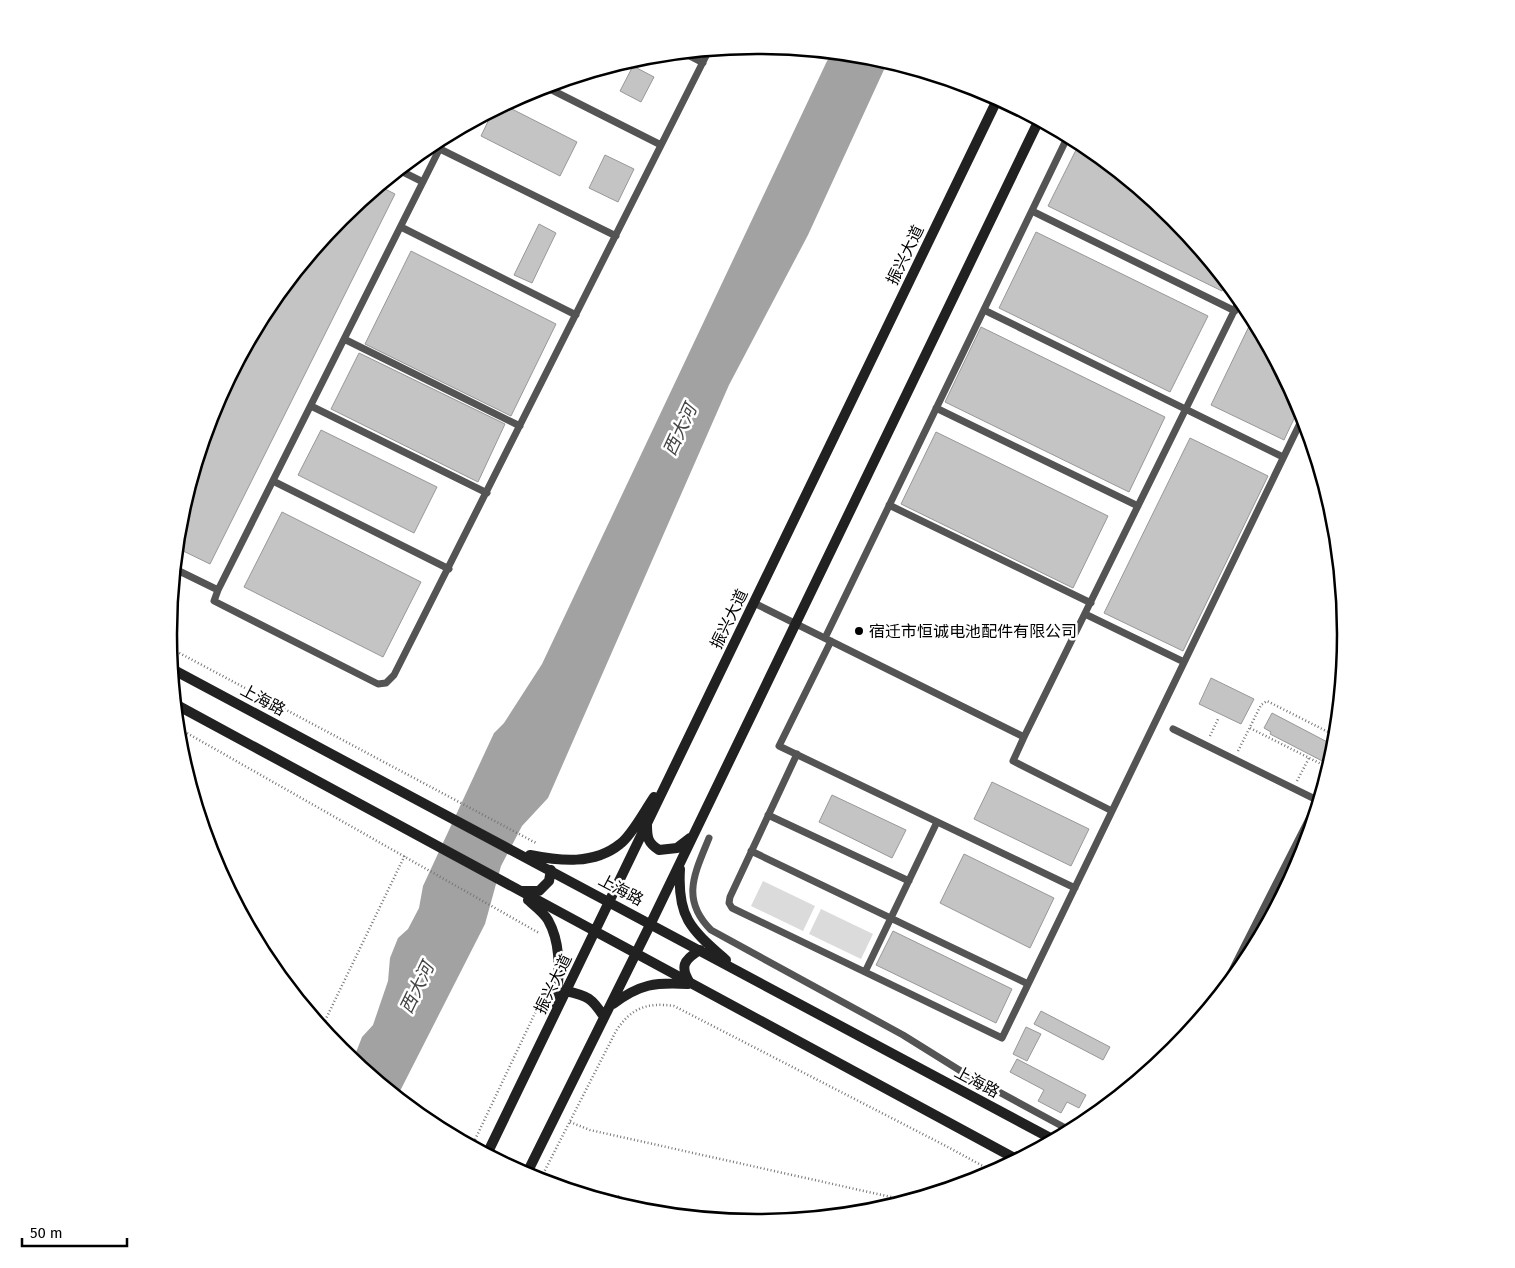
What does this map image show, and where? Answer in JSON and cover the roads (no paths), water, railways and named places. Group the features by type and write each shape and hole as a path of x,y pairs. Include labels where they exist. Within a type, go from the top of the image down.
{"main road":[{"name":"振兴大道","path":"490,1148 995,105"},
{"path":"530,1167 636,954 1036,125"},
{"name":"上海路","path":"178,672 651,923 1048,1137"},
{"path":"182,708 1010,1156"},
{"path":"519,853 568,860 587,859 606,853 621,844 671,774"},
{"path":"647,824 647,838 659,850 677,848 692,837"},
{"path":"680,863 678,892 683,912 696,933 738,971"},
{"path":"519,891 540,891 548,882 551,870"},
{"path":"519,891 547,918 556,940 559,959 556,1012"},
{"path":"691,984 684,972 685,963 690,956 700,950"},
{"path":"610,1006 642,986 660,982 691,984"},
{"path":"566,991 586,996 594,1002 604,1017"}],"lane":[{"path":"616,236 440,149 214,601 378,684 386,683 400,666 520,426 662,145 706,56"},
{"path":"693,58 703,63"},
{"path":"554,91 662,145"},
{"path":"1065,142 889,505 779,746 1075,888"},
{"path":"405,173 423,182"},
{"path":"1032,211 1235,310"},
{"path":"401,227 576,315"},
{"path":"1112,811 1013,761 1236,307"},
{"path":"984,310 1283,457"},
{"path":"344,339 520,426"},
{"path":"311,406 487,493"},
{"path":"936,408 1138,506"},
{"path":"797,754 730,897 729,904 732,908 1002,1038 1299,425"},
{"path":"273,481 449,569"},
{"path":"889,505 1090,603"},
{"path":"181,572 218,590"},
{"path":"754,603 1024,737"},
{"path":"1085,614 1184,662"},
{"path":"1173,729 1314,798"},
{"path":"768,815 908,881"},
{"path":"865,972 937,822"},
{"path":"1238,959 1302,833"},
{"path":"709,838 697,870 692,891 693,904 704,923 711,930 904,1036 964,1073 1063,1127"},
{"path":"752,851 1028,984"}],"water":[{"name":"西大河","path":"829,59 833,59 885,68 808,235 729,385 548,798 522,826 501,866 485,924 400,1091 356,1052 362,1037 373,1025 388,981 390,958 398,938 408,929 419,908 423,886 494,733 504,723 542,664"}],"place":[{"name":"宿迁市恒诚电池配件有限公司","path":"859,631"}]}
